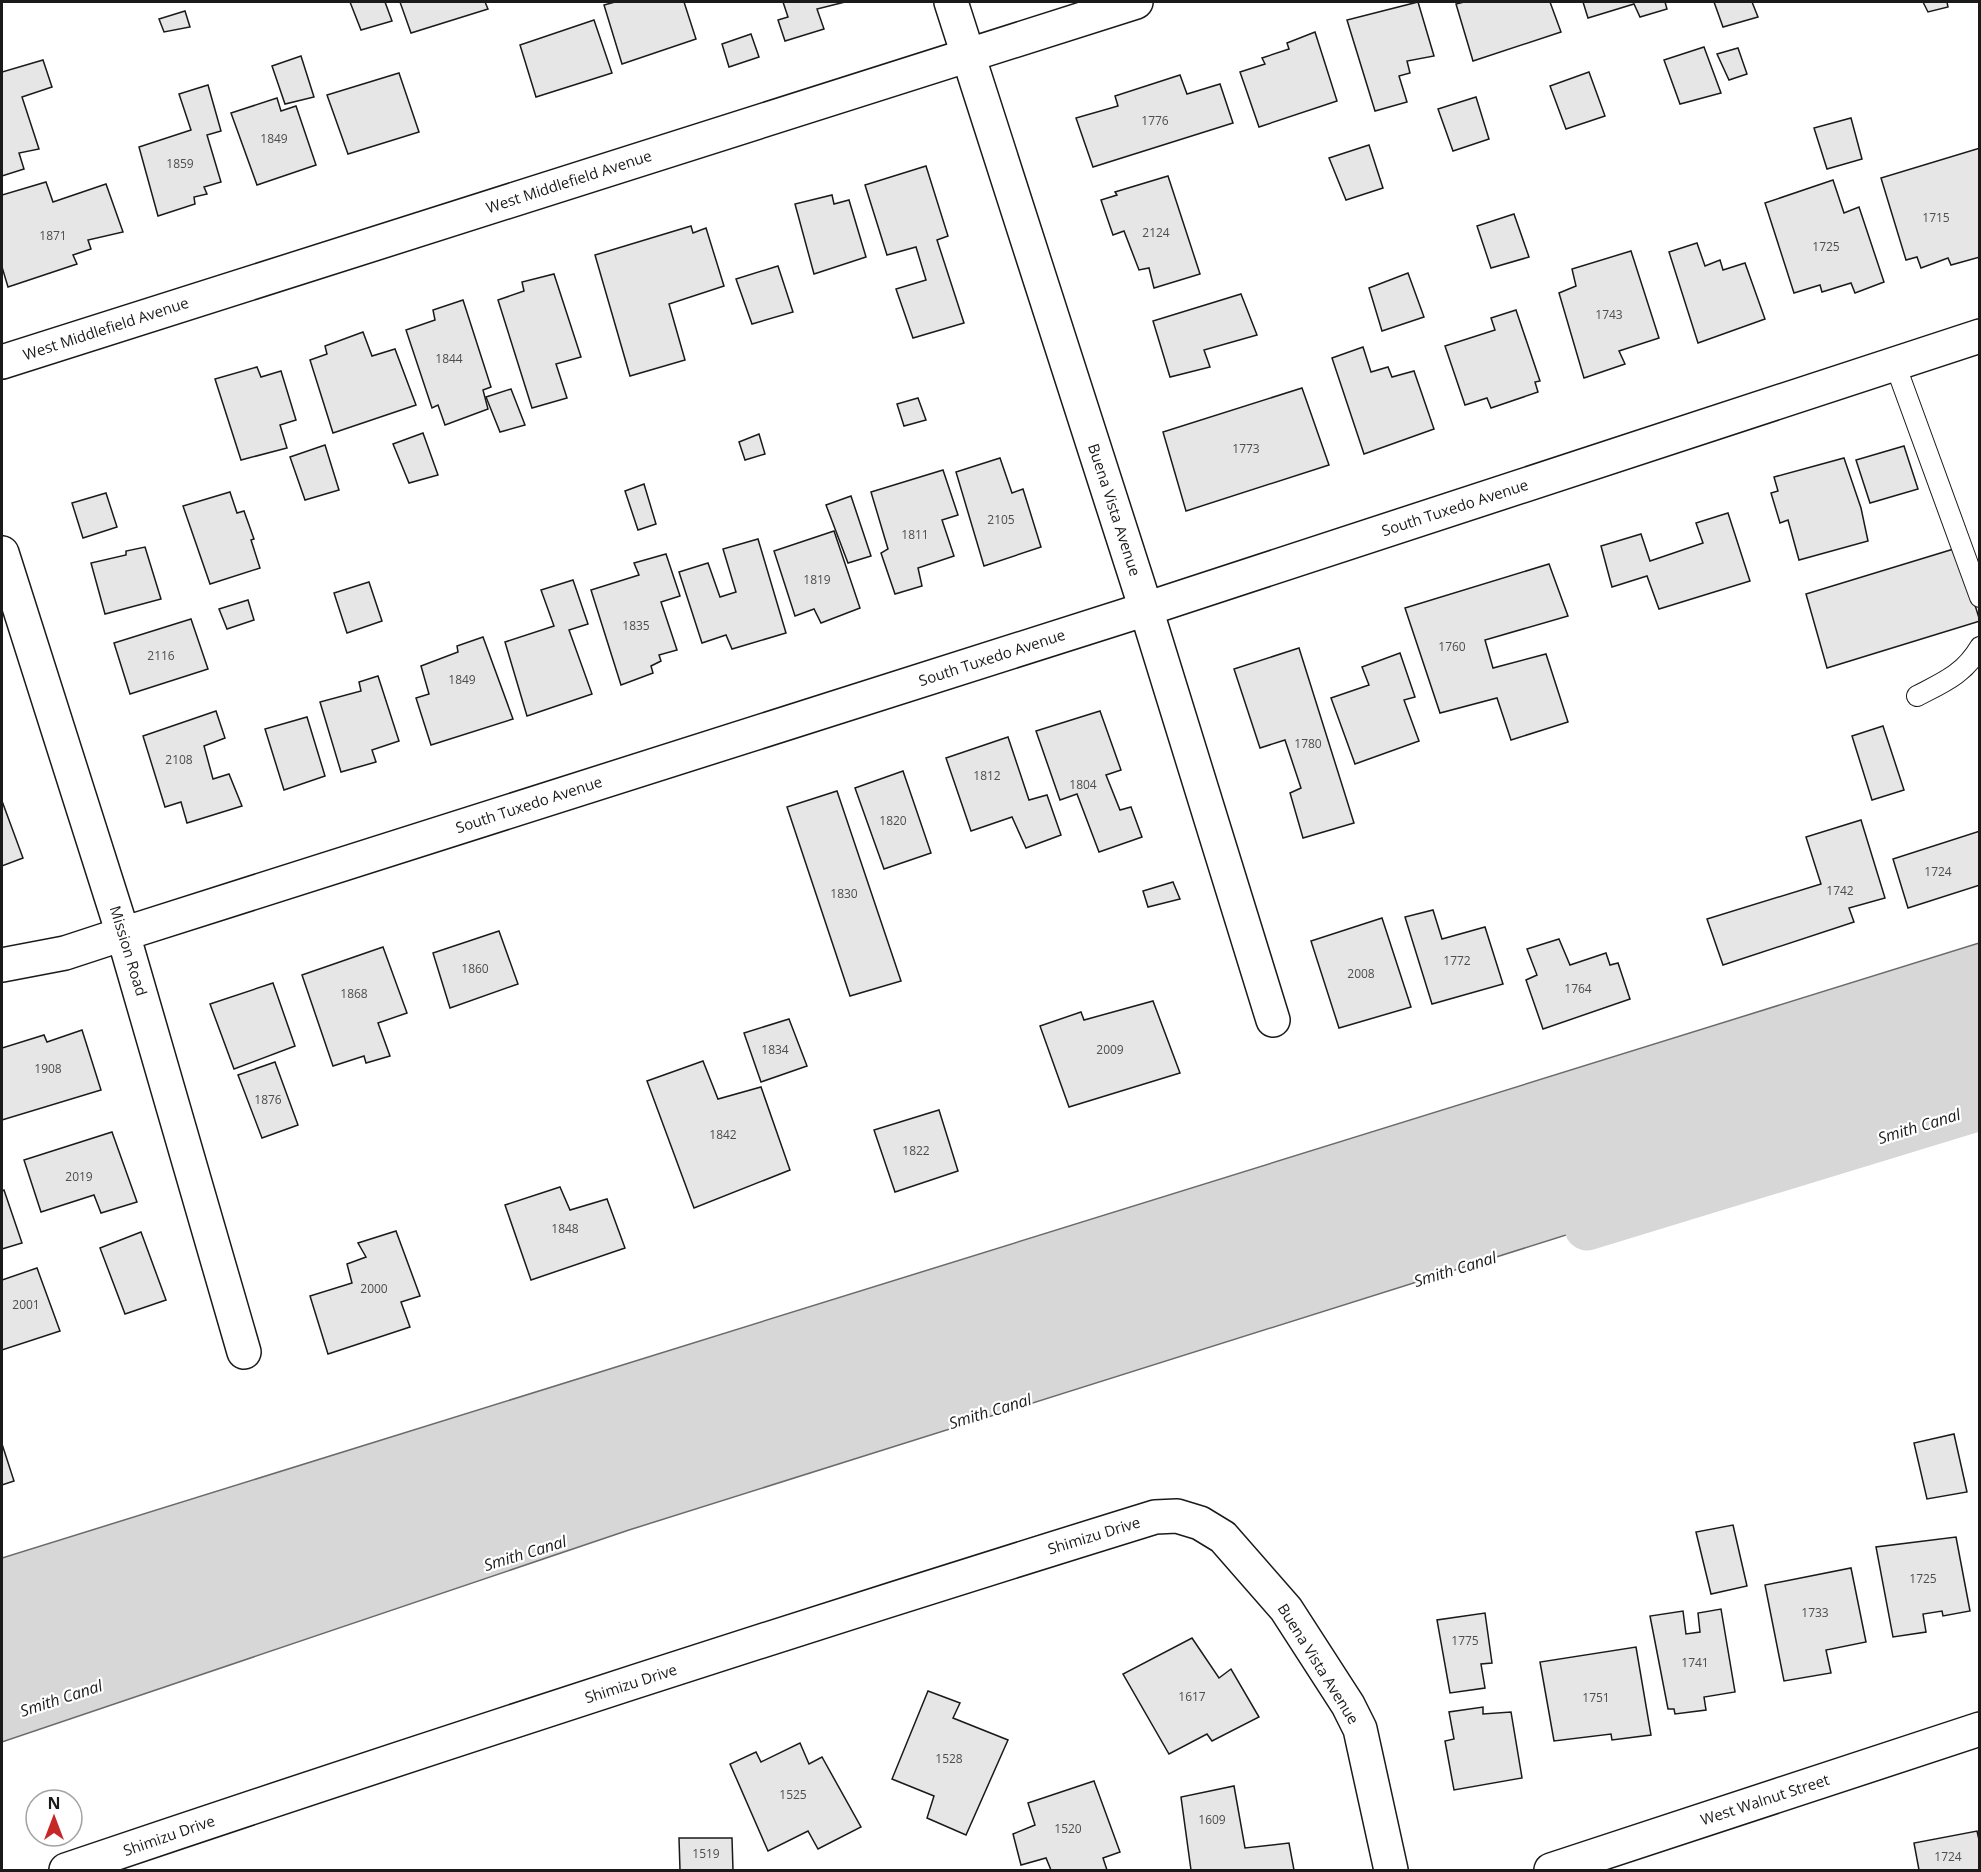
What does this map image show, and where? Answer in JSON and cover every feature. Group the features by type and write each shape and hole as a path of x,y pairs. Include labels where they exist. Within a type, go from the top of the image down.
{"street":[{"name":"Buena Vista Avenue","path":"951,2 1146,609 1273,1020"},
{"name":"West Middlefield Avenue","path":"2,363 1136,2"},
{"name":"South Tuxedo Avenue","path":"2,965 65,953 1146,609 1980,336"},
{"name":"Mission Road","path":"2,553 123,934 244,1352"},
{"name":"Shimizu Drive","path":"66,1870 822,1622 1144,1520 1177,1516 1200,1523"},
{"name":"Buena Vista Avenue","path":"1200,1523 1223,1537 1286,1609 1348,1705 1360,1729 1391,1870"},
{"name":"West Walnut Street","path":"1551,1870 1980,1729"}],"lane":[{"path":"1895,364 1980,597"},
{"path":"1917,696 1955,676 1971,662 1980,647"}],"water":[{"path":"1979,943 1979,1105 629,1530 2,1742 2,1558"}],"building":[{"path":"350,2 385,2 392,21 361,30"},
{"path":"400,2 485,2 488,9 411,33"},
{"path":"615,2 684,2 696,39 622,64 604,5"},
{"path":"783,2 845,2 817,9 824,29 785,41 778,20 788,17"},
{"path":"1418,2 1434,56 1407,61 1410,73 1399,76 1407,102 1375,111 1347,20"},
{"path":"1464,2 1550,2 1561,32 1473,61 1456,4"},
{"path":"1583,2 1665,2 1667,9 1640,17 1634,4 1588,18"},
{"path":"1714,2 1752,2 1758,17 1723,27"},
{"path":"1923,2 1947,2 1948,7 1928,12"},
{"path":"185,11 190,27 164,32 159,19"},
{"path":"594,20 612,73 536,97 520,45"},
{"path":"1315,32 1337,101 1259,127 1240,72 1265,64 1262,58 1289,49 1287,43"},
{"path":"751,34 759,57 729,67 722,44"},
{"path":"1704,47 1721,93 1680,104 1664,60"},
{"path":"1738,48 1747,74 1729,80 1717,54"},
{"path":"301,56 314,97 285,104 272,66"},
{"path":"43,60 52,87 22,97 39,149 19,153 24,169 2,176 2,72"},
{"path":"1589,72 1605,116 1566,129 1550,86"},
{"path":"399,73 419,132 348,154 327,95"},
{"path":"1180,75 1187,94 1220,84 1233,123 1093,167 1076,118 1118,106 1115,96"},
{"path":"208,85 221,131 207,135 221,182 204,187 207,194 194,197 195,204 158,216 139,147 191,130 179,94"},
{"path":"1476,97 1489,139 1453,151 1438,109"},
{"path":"277,98 281,111 296,106 316,165 257,185 231,113"},
{"path":"1851,118 1862,159 1827,169 1814,128"},
{"path":"1369,145 1383,188 1346,200 1329,158"},
{"path":"1980,148 1980,257 1951,265 1948,258 1921,268 1917,257 1906,260 1881,178"},
{"path":"926,166 948,236 937,240 964,323 913,338 896,289 926,280 916,247 887,255 865,185"},
{"path":"1168,176 1200,274 1154,288 1149,268 1139,270 1124,231 1113,235 1101,200 1117,195 1115,192"},
{"path":"1833,180 1844,213 1859,207 1884,282 1855,293 1851,283 1822,292 1820,285 1794,293 1765,203"},
{"path":"46,182 53,202 106,184 123,232 88,240 91,249 73,255 77,264 8,287 2,267 2,195"},
{"path":"832,195 834,204 849,200 866,257 814,274 795,204"},
{"path":"1514,214 1529,257 1491,268 1477,226"},
{"path":"691,226 693,233 706,228 724,286 669,304 685,360 630,376 595,255"},
{"path":"1697,243 1705,266 1720,260 1723,270 1745,263 1765,319 1698,343 1669,252"},
{"path":"1631,251 1659,338 1619,351 1625,364 1584,378 1559,293 1576,286 1572,269"},
{"path":"778,266 793,312 752,324 736,279"},
{"path":"1408,273 1424,317 1382,331 1369,288"},
{"path":"554,274 581,357 556,364 567,398 532,408 498,300 524,291 522,282"},
{"path":"1241,294 1257,335 1204,350 1210,367 1170,377 1153,321"},
{"path":"463,300 491,387 483,390 488,409 445,425 438,405 432,408 406,330 435,320 433,310"},
{"path":"1516,310 1540,381 1535,382 1538,392 1491,408 1487,398 1465,405 1445,346 1495,330 1491,318"},
{"path":"363,332 372,356 395,349 416,405 333,433 310,360 327,354 325,346"},
{"path":"1363,347 1371,372 1388,367 1392,377 1414,371 1434,429 1364,454 1332,358"},
{"path":"257,367 261,377 281,371 296,420 280,425 287,448 241,460 215,379"},
{"path":"1302,388 1329,465 1186,511 1163,432"},
{"path":"511,389 525,425 500,432 486,397"},
{"path":"918,398 926,420 904,426 897,404"},
{"path":"423,433 438,475 409,483 393,444"},
{"path":"759,434 765,454 745,460 739,442"},
{"path":"325,445 339,490 305,500 290,457"},
{"path":"1904,446 1918,489 1870,503 1856,460"},
{"path":"1000,458 1012,493 1023,489 1041,547 984,566 956,472"},
{"path":"1844,458 1861,508 1868,541 1799,560 1788,520 1780,523 1771,493 1778,491 1774,477"},
{"path":"943,470 958,515 942,520 954,556 918,568 922,586 895,594 881,553 888,549 871,492"},
{"path":"644,484 656,524 638,530 625,491"},
{"path":"230,492 237,513 244,511 254,539 251,540 260,568 210,584 183,506"},
{"path":"106,493 117,527 83,538 72,503"},
{"path":"851,496 871,556 848,563 826,505"},
{"path":"1728,513 1750,581 1659,609 1647,576 1612,587 1601,546 1641,534 1650,561 1703,543 1696,523"},
{"path":"834,531 860,608 821,623 814,609 795,616 774,551"},
{"path":"758,539 786,633 732,649 726,635 702,643 679,572 708,563 720,597 736,592 723,549"},
{"path":"145,547 161,599 105,614 91,563 126,555 126,551"},
{"path":"1957,548 1980,621 1827,668 1806,594"},
{"path":"666,554 680,596 661,602 677,650 659,655 661,661 651,666 653,673 621,685 591,590 639,575 634,563"},
{"path":"1549,564 1568,616 1485,640 1493,668 1546,654 1568,722 1511,740 1497,698 1440,713 1405,608"},
{"path":"573,580 588,624 569,630 592,694 527,716 505,642 554,626 541,590"},
{"path":"369,582 382,621 347,633 334,593"},
{"path":"248,600 254,620 227,629 219,609"},
{"path":"191,619 208,669 130,694 114,643"},
{"path":"483,637 513,719 431,745 416,698 429,694 421,666 458,652 457,646"},
{"path":"1299,648 1354,823 1303,838 1290,793 1301,788 1285,740 1260,748 1234,669"},
{"path":"1400,653 1415,697 1404,700 1419,741 1355,764 1331,698 1369,685 1362,667"},
{"path":"378,676 399,741 372,750 376,762 341,772 320,702 361,691 359,682"},
{"path":"216,711 225,738 204,746 213,779 229,774 242,806 187,823 181,802 165,807 143,736"},
{"path":"1100,711 1121,770 1106,775 1120,810 1131,807 1142,837 1099,852 1077,794 1060,800 1036,731"},
{"path":"307,717 325,776 284,790 265,729"},
{"path":"1883,726 1904,790 1872,800 1852,736"},
{"path":"1008,737 1029,800 1047,795 1061,835 1026,848 1012,817 971,831 946,758"},
{"path":"903,771 931,853 884,869 855,788"},
{"path":"837,791 901,981 850,996 787,807"},
{"path":"2,801 23,858 2,866"},
{"path":"1861,820 1885,898 1849,908 1854,922 1723,965 1707,919 1821,884 1806,837"},
{"path":"1980,831 1980,885 1908,908 1893,859"},
{"path":"1173,882 1180,899 1148,907 1143,891"},
{"path":"1433,910 1442,939 1485,927 1503,984 1432,1004 1405,917"},
{"path":"1382,918 1411,1007 1339,1028 1311,941"},
{"path":"499,931 518,984 450,1008 433,953"},
{"path":"1559,939 1570,965 1606,953 1610,965 1618,963 1630,999 1543,1029 1526,980 1537,975 1527,949"},
{"path":"383,947 407,1013 378,1023 390,1056 366,1063 364,1056 333,1066 302,975"},
{"path":"273,983 295,1046 234,1069 210,1004"},
{"path":"1153,1001 1180,1073 1069,1107 1040,1026 1081,1012 1084,1020"},
{"path":"789,1019 807,1066 761,1082 744,1033"},
{"path":"82,1030 101,1090 2,1120 2,1048 44,1035 47,1042"},
{"path":"703,1061 718,1099 761,1087 790,1170 694,1208 647,1081"},
{"path":"275,1062 298,1125 262,1138 238,1075"},
{"path":"939,1110 958,1171 895,1192 874,1130"},
{"path":"112,1132 137,1202 101,1213 94,1195 41,1212 24,1160"},
{"path":"560,1187 570,1210 607,1199 625,1248 531,1280 505,1205"},
{"path":"4,1190 22,1243 2,1249 2,1191"},
{"path":"396,1231 420,1296 401,1302 410,1327 328,1354 310,1296 352,1283 347,1264 366,1257 358,1243"},
{"path":"141,1232 166,1300 125,1314 100,1248"},
{"path":"37,1268 60,1331 2,1350 2,1280"},
{"path":"1954,1434 1967,1492 1927,1499 1914,1443"},
{"path":"2,1444 14,1481 2,1485"},
{"path":"1733,1525 1747,1586 1711,1594 1696,1532"},
{"path":"1956,1537 1970,1611 1943,1616 1942,1611 1923,1614 1926,1632 1893,1637 1876,1547"},
{"path":"1851,1568 1866,1642 1826,1650 1831,1673 1784,1681 1765,1585"},
{"path":"1721,1609 1735,1692 1704,1697 1706,1710 1675,1714 1674,1709 1668,1709 1650,1616 1683,1611 1686,1634 1700,1632 1698,1613"},
{"path":"1485,1613 1492,1663 1481,1664 1485,1688 1450,1693 1437,1620"},
{"path":"1192,1638 1219,1678 1231,1669 1259,1717 1212,1741 1207,1734 1169,1754 1123,1674"},
{"path":"1636,1647 1651,1735 1612,1740 1611,1734 1554,1741 1540,1662"},
{"path":"928,1691 960,1703 953,1718 1008,1740 966,1835 927,1818 934,1796 892,1779"},
{"path":"1483,1707 1483,1714 1511,1712 1522,1778 1454,1790 1445,1741 1454,1739 1449,1712"},
{"path":"800,1743 809,1764 822,1757 861,1827 818,1849 808,1831 768,1851 730,1764 756,1752 761,1762"},
{"path":"1094,1781 1120,1852 1103,1858 1107,1870 1051,1870 1046,1858 1021,1865 1013,1834 1035,1825 1028,1803"},
{"path":"1234,1786 1245,1848 1289,1843 1294,1870 1191,1870 1181,1797"},
{"path":"1977,1831 1980,1844 1980,1870 1919,1870 1914,1843"},
{"path":"679,1838 732,1838 733,1870 680,1870"}],"waterway":[{"name":"Smith Canal","path":"1587,1228 1980,1108"}]}
